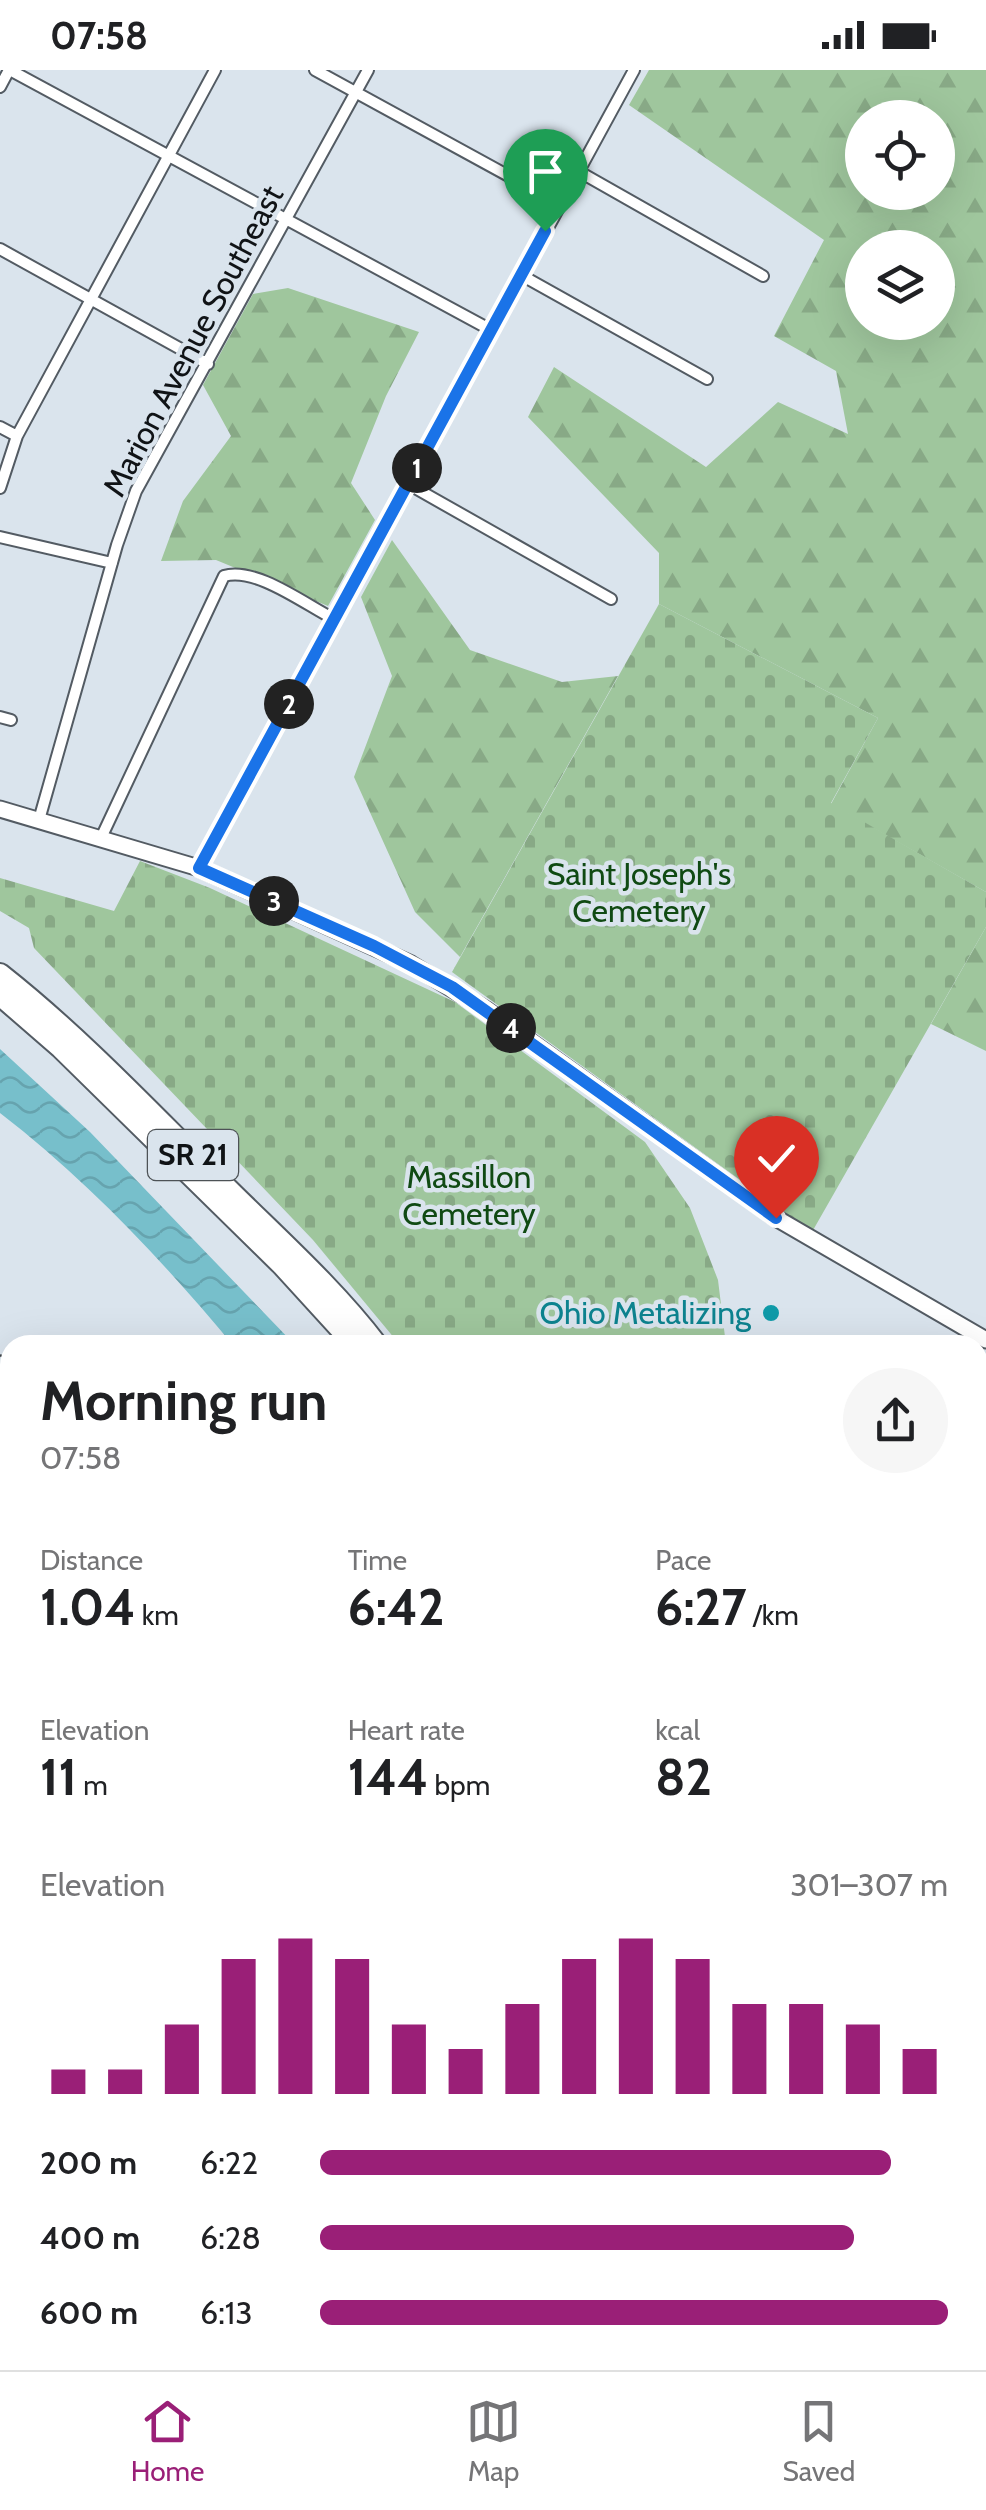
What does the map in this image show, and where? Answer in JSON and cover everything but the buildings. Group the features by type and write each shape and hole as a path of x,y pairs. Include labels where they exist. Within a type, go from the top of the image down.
{"highway":[{"name":"SR 21","path":"0,974 67,1032 212,1174 329,1290 368,1335"},
{"name":"SR 21","path":"0,994 282,1265 346,1335"},
{"path":"0,1004 32,1021"}],"main road":[{"path":"0,809 199,868 374,946 440,980 776,1218 977,1335"}],"street":[{"path":"0,86 9,70 491,330"},
{"path":"0,488 16,436 215,70"},
{"path":"315,70 560,204"},
{"name":"Marion Avenue Southeast","path":"39,820 136,491 368,70"},
{"path":"199,868 634,70"},
{"path":"578,171 763,276"},
{"path":"0,249 208,364"},
{"path":"521,275 707,380"},
{"path":"0,426 16,436"},
{"path":"408,484 611,598"},
{"path":"0,537 112,563"},
{"path":"101,838 224,576 236,574 264,581 334,619"}],"green space":[{"path":"649,70 986,70 986,892 831,804 878,718 659,604 659,553 528,417 554,367 706,467 778,402 848,434 836,371 774,336 824,240 629,105"},
{"path":"288,288 419,332 386,396 351,483 375,520 328,606 216,560 161,561 183,501 231,436 203,385 253,294"},
{"path":"392,540 470,650 562,682 618,676 460,957 415,912 354,777 392,676 361,597"},
{"name":"Saint Joseph's Cemetery","path":"659,604 878,718 831,803 986,892 986,927 812,1232 452,972"},
{"name":"Massillon Cemetery","path":"140,861 210,888 455,1002 645,1142 690,1208 718,1280 725,1335 392,1335 313,1240 34,948 29,928 0,911 0,878 114,911"},
{"path":"986,927 986,1051 931,1024"}],"water":[{"path":"0,1049 90,1132 285,1335 224,1335 122,1222 0,1113"}],"place":[{"name":"Ohio Metalizing","path":"771,1313"}],"route":[{"path":"545,231 199,868 374,946 452,987 776,1218"}]}
